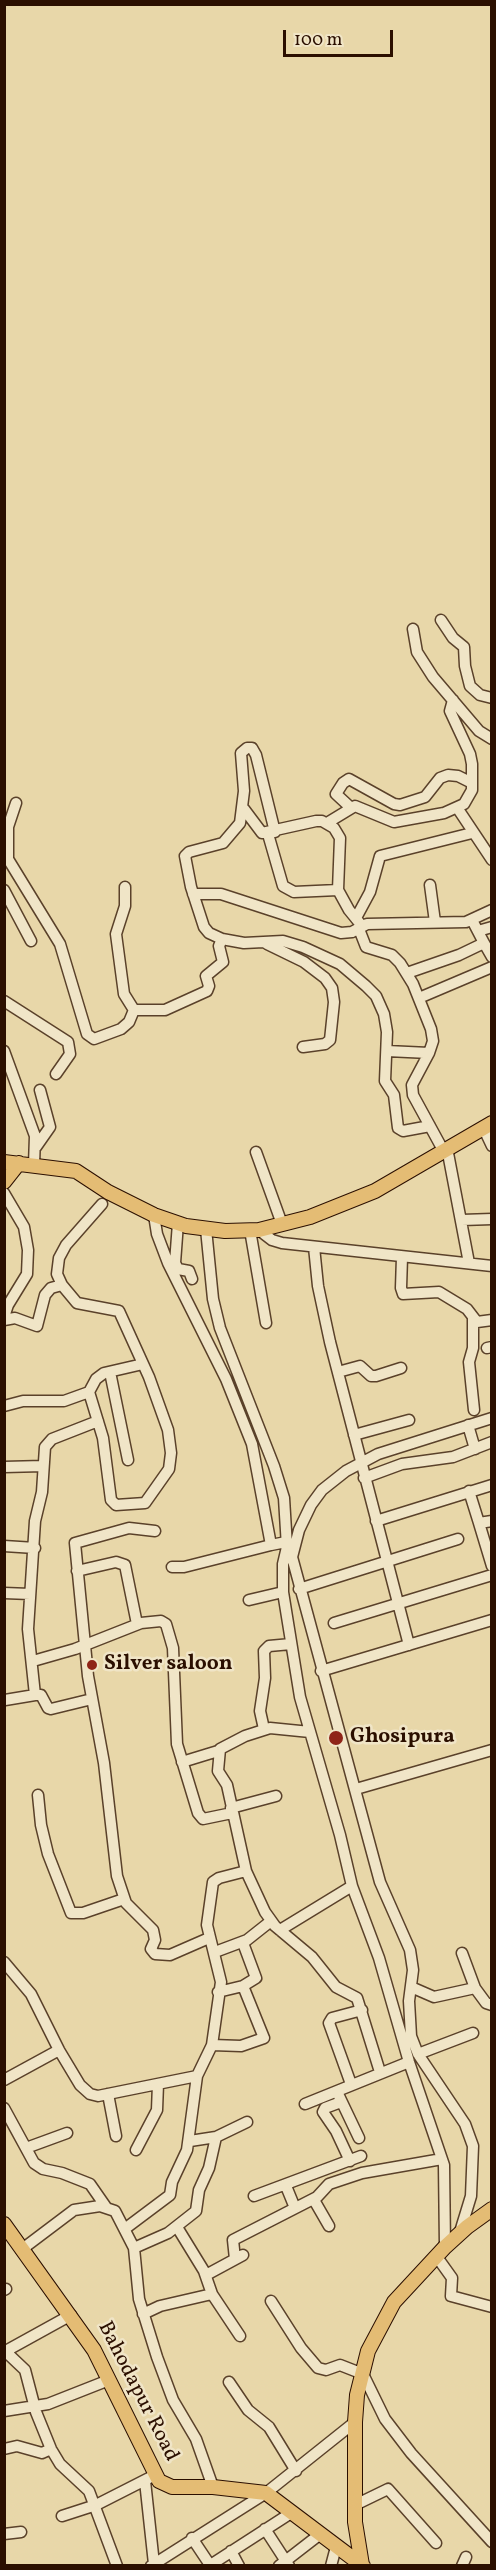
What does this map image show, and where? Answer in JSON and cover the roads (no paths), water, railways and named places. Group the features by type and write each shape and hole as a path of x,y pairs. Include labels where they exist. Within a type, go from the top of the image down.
{"main road":[{"path":"4,1162 76,1171 108,1192 154,1215 178,1223 206,1229 254,1230 310,1217 375,1191 487,1125"},
{"path":"4,1182 19,1163"},
{"path":"363,2565 355,2505 355,2422 363,2374 375,2334 394,2302 441,2252 490,2212"},
{"name":"Bahodapur Road","path":"4,2224 71,2316 110,2380 150,2478 172,2487 213,2487 266,2493"},
{"path":"266,2493 319,2535 363,2565"}],"street":[{"path":"441,621 453,638 464,647 470,686 480,695 492,698"},
{"path":"414,629 421,660 478,731 492,738"},
{"path":"327,823 350,807 359,807 394,822 458,809 469,798 472,783 470,754 450,711 453,700"},
{"path":"338,890 294,892 283,886 252,748 247,748 241,753 244,809 240,823 223,843 186,853 185,860 193,894 204,927 209,933 222,939 264,943 284,941 303,946 340,964 366,986 381,1005 387,1032 385,1081 394,1095 398,1128 403,1131 430,1126"},
{"path":"350,807 336,794 342,783 349,779 394,804 400,805 425,797 440,778 448,775 458,776 472,783"},
{"path":"16,803 8,827 6,858 60,944 90,1037 105,1037 121,1029 129,1022 134,1010"},
{"path":"244,809 262,833 271,833 316,821 327,823 334,828 340,838 338,890 359,924 366,947 392,955 407,973 431,1029 433,1041 412,1085 413,1095 445,1149 462,1220 469,1263"},
{"path":"458,809 492,860"},
{"path":"359,924 380,856 472,833"},
{"path":"430,885 435,922"},
{"path":"125,887 124,906 116,934 124,994 134,1010"},
{"path":"4,890 31,940"},
{"path":"193,894 221,894 340,933 359,924 472,920 492,910"},
{"path":"472,920 492,957"},
{"path":"478,931 492,927"},
{"path":"134,1010 165,1010 207,991 209,986 206,976 223,962 219,946 222,939"},
{"path":"264,943 304,962 326,978 332,988 334,1002 330,1040 325,1044 303,1047"},
{"path":"407,973 459,955 484,943"},
{"path":"419,998 492,967"},
{"path":"4,1001 68,1042 70,1054 56,1074"},
{"path":"4,1051 24,1100 36,1147 34,1165"},
{"path":"387,1051 429,1053"},
{"path":"36,1147 50,1127 40,1090"},
{"path":"487,1125 492,1146"},
{"path":"256,1152 263,1178 277,1204 282,1224"},
{"path":"4,1193 24,1227 28,1250 27,1274 8,1305 4,1318 15,1318 37,1326 45,1295 51,1288 62,1285"},
{"path":"89,1392 98,1421 113,1503 145,1503 169,1469 171,1454 168,1430 143,1364 119,1311 81,1305 62,1285 57,1274 61,1254 102,1204"},
{"path":"154,1215 157,1234 168,1263 226,1379 252,1444 271,1545"},
{"path":"462,1220 492,1219"},
{"path":"178,1223 176,1263 178,1269 189,1271 192,1279"},
{"path":"206,1229 213,1299 220,1328 274,1466 285,1507 288,1549 382,1889 410,1950 413,1970 409,2024 418,2054 465,2124 473,2146 471,2196 459,2235"},
{"path":"254,1230 272,1240 314,1247 492,1266"},
{"path":"254,1230 266,1323"},
{"path":"314,1247 323,1314 409,1645"},
{"path":"402,1257 401,1288 403,1294 439,1292 446,1294 467,1309 477,1322 492,1320"},
{"path":"473,1318 473,1348 469,1362 474,1410"},
{"path":"4,1406 23,1401 64,1401 89,1392 96,1379 110,1372 143,1364"},
{"path":"338,1372 360,1366 371,1376 375,1376 401,1368"},
{"path":"110,1372 128,1460"},
{"path":"492,1418 360,1462 331,1482 317,1497 288,1549 283,1564 283,1593 291,1644 310,1732 340,1835 352,1886 379,1958 408,2062 446,2175 441,2252 452,2278 451,2296 464,2302 492,2307"},
{"path":"354,1435 409,1419"},
{"path":"34,1695 33,1661 28,1629 35,1521 42,1492 45,1447 52,1439 98,1421"},
{"path":"468,1425 475,1449"},
{"path":"364,1478 402,1464 453,1457 492,1442"},
{"path":"4,1467 43,1466"},
{"path":"376,1521 492,1485"},
{"path":"469,1491 492,1566"},
{"path":"263,1510 285,1507"},
{"path":"479,1523 492,1521"},
{"path":"155,1531 129,1528 78,1541 74,1546 92,1699 104,1763 117,1876 124,1899 129,1908 153,1930 155,1940 151,1949 155,1954 170,1955 209,1938"},
{"path":"299,1589 458,1539"},
{"path":"172,1567 184,1567 271,1545 288,1549"},
{"path":"4,1546 34,1548"},
{"path":"77,1571 116,1562 125,1565 136,1624"},
{"path":"334,1623 492,1575"},
{"path":"4,1593 30,1594"},
{"path":"249,1600 283,1593"},
{"path":"321,1671 492,1620"},
{"path":"33,1661 85,1645 136,1624 161,1621 166,1624 170,1632 175,1721 182,1762 200,1817 204,1819 276,1796"},
{"path":"264,1729 260,1711 265,1674 264,1651 269,1646 291,1644"},
{"path":"5,1700 41,1695 48,1708 51,1709 92,1699"},
{"path":"182,1762 218,1751 229,1743 264,1729 310,1732"},
{"path":"356,1789 492,1750"},
{"path":"218,1751 218,1771 227,1785 246,1871 271,1921 312,1957 336,1987 357,1998 380,2072"},
{"path":"38,1795 41,1825 48,1854 71,1913 82,1913 124,1899"},
{"path":"126,2228 170,2195 172,2182 190,2141 197,2076 212,2045 221,1978 207,1925 213,1882 219,1878 246,1871"},
{"path":"280,1930 352,1886"},
{"path":"215,1952 243,1942 271,1921"},
{"path":"218,1992 243,1986 256,1976 243,1942"},
{"path":"462,1953 475,1988 486,2003 492,2005"},
{"path":"4,1962 31,1994 59,2050 80,2085 90,2094 108,2094 197,2076"},
{"path":"212,2045 241,2046 264,2038 243,1986"},
{"path":"411,1988 434,1997 475,1988"},
{"path":"351,2084 329,2023 332,2018 362,2010"},
{"path":"418,2054 473,2033"},
{"path":"4,2080 59,2050"},
{"path":"304,2104 408,2062"},
{"path":"136,2150 157,2110 158,2084"},
{"path":"337,2090 359,2138"},
{"path":"108,2094 116,2136"},
{"path":"341,2102 325,2108 323,2112 336,2131 350,2161"},
{"path":"4,2108 39,2167 90,2184 106,2207"},
{"path":"190,2141 216,2138 247,2122"},
{"path":"26,2148 67,2133"},
{"path":"134,2248 177,2227 198,2207 199,2190 209,2168 216,2138"},
{"path":"254,2196 362,2156"},
{"path":"206,2275 239,2257 233,2240 314,2199 325,2186 354,2175 442,2159"},
{"path":"286,2186 295,2208"},
{"path":"314,2199 328,2226"},
{"path":"21,2250 74,2210 106,2207 115,2211 126,2228 134,2248 137,2287 143,2314 173,2400 196,2439 213,2487"},
{"path":"177,2227 206,2275 212,2294 240,2336"},
{"path":"143,2314 171,2303 212,2294"},
{"path":"271,2301 301,2348 318,2368 327,2370 340,2365 363,2374 385,2420 492,2542"},
{"path":"71,2316 5,2352 25,2370 51,2449 60,2464 84,2485 96,2505 117,2565"},
{"path":"4,2411 36,2407 110,2380"},
{"path":"229,2382 248,2410 269,2427 296,2471"},
{"path":"153,2565 192,2538 266,2493 355,2422"},
{"path":"4,2449 18,2446 42,2453 51,2449"},
{"path":"62,2517 96,2505 150,2478 153,2565"},
{"path":"355,2505 388,2489 435,2543"},
{"path":"192,2538 209,2565 291,2513"},
{"path":"265,2529 285,2564 319,2535"},
{"path":"4,2534 21,2532"},
{"path":"331,2565 336,2547"},
{"path":"231,2552 239,2565"}],"place":[{"name":"Silver saloon","path":"92,1665"},
{"name":"Ghosipura","path":"336,1738"}]}
